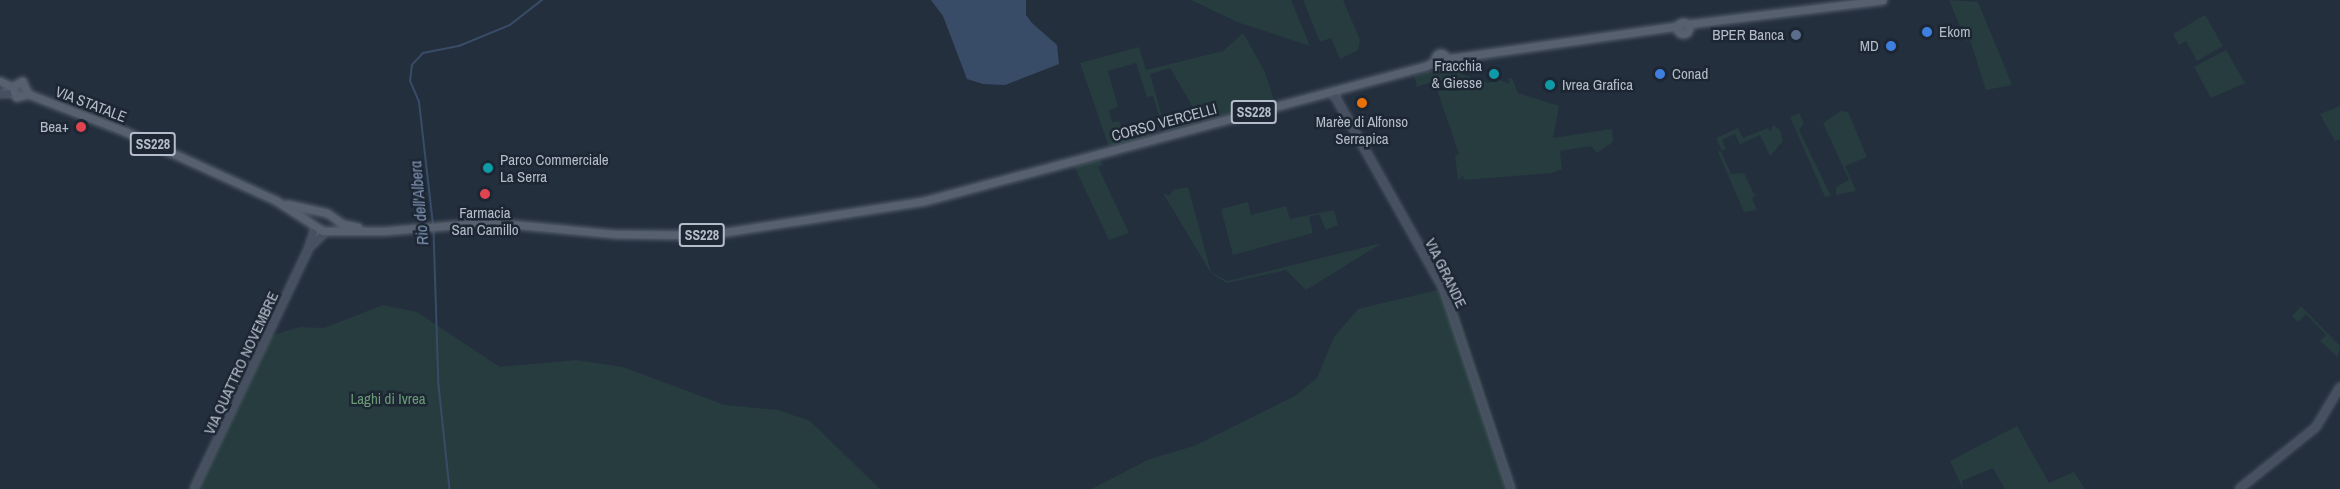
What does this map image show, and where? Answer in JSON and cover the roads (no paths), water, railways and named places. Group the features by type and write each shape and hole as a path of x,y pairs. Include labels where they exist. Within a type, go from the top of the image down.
{"main road":[{"name":"CORSO VERCELLI","path":"372,231 489,222 627,235 707,235 897,207 1426,66 1435,61 1438,53 1446,59 1678,29 1682,22 1688,27 1883,0"},
{"path":"0,81 19,98 28,94 22,81 12,90"},
{"name":"VIA STATALE","path":"28,94 124,131 275,200 332,218"},
{"name":"VIA STATALE","path":"275,200 315,226 327,230"},
{"path":"315,226 315,218 320,213"},
{"path":"327,230 332,218"},
{"name":"SS228","path":"332,218 372,231"},
{"name":"SS228","path":"327,230 372,231"}],"street":[{"path":"0,94 12,90"},
{"name":"VIA GRANDE","path":"1332,91 1444,290 1511,489"},
{"name":"VIA QUATTRO NOVEMBRE","path":"194,489 309,248 315,226"},
{"name":"VIA QUATTRO NOVEMBRE","path":"309,248 327,230"},
{"path":"2239,489 2316,427 2340,387"}],"water":[{"path":"931,0 1026,0 1026,15 1057,45 1059,64 1005,85 983,84 967,79 943,16"}],"waterway":[{"name":"Rio dell'Albera","path":"433,225 419,102 410,81 412,65 423,53 459,46 510,25 542,0"},
{"name":"Rio dell'Albera","path":"434,230 439,385 450,489"}],"place":[{"name":"Ekom","path":"1927,32"},
{"name":"BPER Banca","path":"1796,35"},
{"name":"MD","path":"1891,46"},
{"name":"Fracchia & Giesse","path":"1494,74"},
{"name":"Conad","path":"1660,74"},
{"name":"Ivrea Grafica","path":"1550,85"},
{"name":"Marèe di Alfonso Serrapica","path":"1362,103"},
{"name":"Bea+","path":"81,127"},
{"name":"Parco Commerciale La Serra","path":"488,168"},
{"name":"Farmacia San Camillo","path":"485,194"}],"park label":[{"name":"Laghi di Ivrea","path":"388,399"}]}
